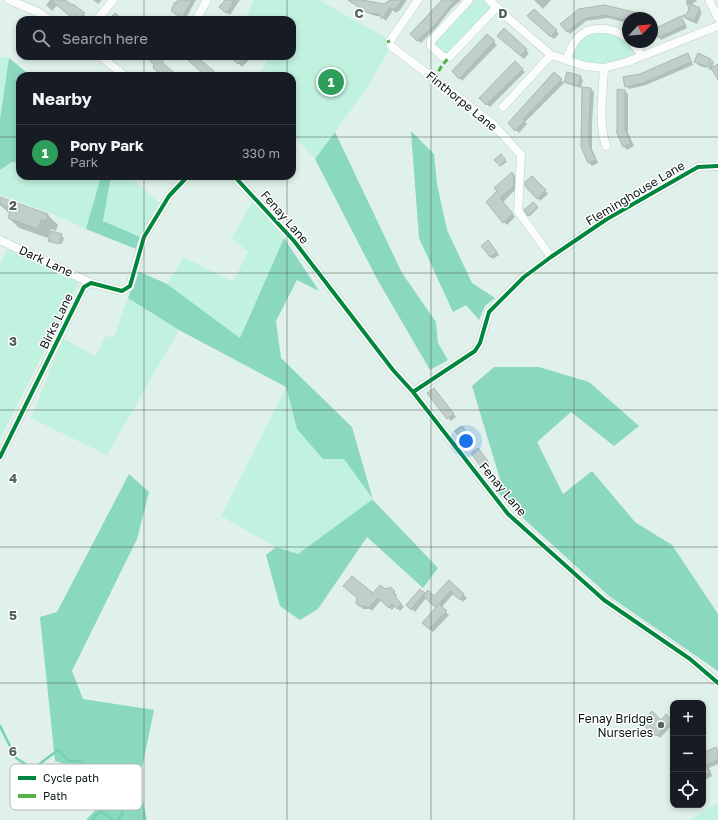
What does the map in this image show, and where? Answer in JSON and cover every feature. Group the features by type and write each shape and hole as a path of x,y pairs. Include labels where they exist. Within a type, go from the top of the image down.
{"street":[{"path":"9,0 44,16"},
{"path":"100,16 113,0"},
{"path":"198,16 207,0"},
{"name":"Finthorpe Lane","path":"418,0 390,41 391,46 493,124 521,155 518,211 551,257"},
{"path":"469,0 431,41 431,46 443,57 449,57 497,7"},
{"path":"489,0 551,55 586,66 604,68 627,62 718,26"},
{"path":"709,0 718,18"},
{"path":"566,60 575,42 581,35 591,30 600,28 610,29 622,34"},
{"path":"636,48 642,56"},
{"path":"503,107 551,55"},
{"path":"105,60 120,72"},
{"path":"604,68 602,124 606,146"},
{"name":"Fleminghouse Lane","path":"413,392 475,351 480,343 490,312 524,277 607,219 698,167 718,166"},
{"path":"91,283 122,291 130,286 144,237 169,196 184,180"},
{"name":"Fenay Lane","path":"238,180 294,241 393,370 413,392 508,514 604,600 690,659 718,683"},
{"name":"Dark Lane","path":"0,240 91,283"},
{"name":"Birks Lane","path":"0,457 84,288 91,283"}],"green space":[{"path":"254,0 319,0 386,38 389,50 367,88 315,159 296,138 296,72 262,72 267,60 296,60 296,16 248,16"},
{"path":"469,0 489,0 497,7 443,57 431,41"},
{"path":"600,28 622,36 622,48 636,48 642,56 604,68 566,60 575,42"},
{"path":"0,57 9,58 0,120"},
{"path":"9,58 26,72 16,72 16,162 12,162 0,170 0,120"},
{"path":"411,131 434,154 437,184 447,230 472,283 495,298 485,306 479,320 466,305 453,312 419,238"},
{"path":"335,132 402,273 436,322 438,343 448,360 430,370 377,279 315,159"},
{"path":"12,162 16,162 16,180 100,180 86,229 55,215 0,195 0,170"},
{"path":"100,180 110,180 103,221 140,237 136,249 86,229"},
{"path":"110,180 134,180 161,204 140,237 103,221"},
{"path":"253,200 284,238 240,338 167,284 184,257 233,282 248,252 232,238"},
{"path":"284,238 319,291 297,280 276,321 281,358 352,427 373,498 344,459 323,459 297,429 286,387 179,330 128,298 138,271 167,284 240,338"},
{"path":"7,249 79,283 0,439 0,264"},
{"path":"128,298 179,330 107,455 31,418 63,338 95,356 106,336 114,337"},
{"path":"494,367 539,367 589,382 639,426 614,446 571,412 537,442 563,494 592,471 635,522 672,545 718,614 718,671 609,596 514,510 493,487 503,489 472,386"},
{"path":"286,387 297,429 344,458 373,500 298,554 276,547 221,516"},
{"path":"129,474 149,492 137,539 72,671 83,699 154,710 142,768 142,764 65,764 55,761 40,617 57,612"},
{"path":"373,499 438,568 423,588 367,537 318,609 300,620 280,606 266,555 276,547 298,554"},
{"path":"142,796 147,820 86,820 95,810 142,810"},
{"path":"718,802 718,820 690,820"}],"building":[{"path":"50,0 65,0 85,13 82,16 70,16"},
{"path":"178,0 192,0 183,16 179,16 171,11 175,2 176,3"},
{"path":"225,0 234,0 232,3 233,4 226,13 219,7"},
{"path":"348,0 362,0 384,4 390,0 402,0 398,7 392,10 390,7 382,19 379,14 368,13"},
{"path":"442,0 455,0 435,25 417,41 410,34"},
{"path":"686,2 700,8 694,21 682,16 687,14 689,8"},
{"path":"604,5 634,12 622,12 622,19 604,15 583,19 567,32 560,24 579,9"},
{"path":"534,9 557,30 551,37 527,16"},
{"path":"681,16 685,25 658,38 658,27"},
{"path":"504,28 527,49 521,56 497,36"},
{"path":"487,34 495,41 459,79 452,71"},
{"path":"688,53 691,62 643,83 625,87 623,77 640,74"},
{"path":"698,53 711,59 708,67 694,62"},
{"path":"149,60 164,60 162,62 173,72 158,72 153,68 154,65"},
{"path":"188,60 200,60 214,71 201,72"},
{"path":"233,60 242,60 238,64"},
{"path":"515,61 523,69 486,105 479,98"},
{"path":"718,64 718,80 711,68"},
{"path":"554,72 562,79 523,119 525,121 515,131 508,123"},
{"path":"567,72 581,76 578,86 564,82"},
{"path":"582,87 591,88 589,145 596,160 588,163 581,147"},
{"path":"617,89 625,90 625,130 631,143 623,147 616,131"},
{"path":"501,154 506,160 500,166 494,160"},
{"path":"512,172 514,175 514,186 500,198 513,214 503,223 486,202 497,191 494,188"},
{"path":"532,176 546,190 537,199 525,186 525,182"},
{"path":"0,197 48,214 46,221 41,220 38,229 8,218 10,212 7,211 8,208 0,204"},
{"path":"533,202 538,207 528,216 524,210"},
{"path":"51,231 62,234 59,244 48,241"},
{"path":"488,240 497,252 490,257 481,246"},
{"path":"434,388 454,414 447,419 427,393"},
{"path":"462,426 471,438 464,443 455,431"},
{"path":"478,448 488,461 480,466 471,453"},
{"path":"352,576 373,593 380,585 385,589 390,587 395,591 393,593 401,603 397,609 392,604 389,608 378,598 368,608 366,606 359,606 356,603 357,598 343,586"},
{"path":"449,580 464,594 460,600 450,591 439,604 447,611 429,629 422,623 438,605 435,607 423,596 428,590 434,596"},
{"path":"420,589 425,593 411,610 406,605"},
{"path":"652,711 661,720 666,714 670,718 670,722 656,736 641,723"},
{"path":"716,747 718,751 718,760 706,765 706,752"},
{"path":"706,765 710,773 706,775"}],"waterway":[{"path":"0,726 16,758 25,764"},
{"path":"40,764 58,750 69,761 81,761 83,764"},
{"path":"118,820 123,813 122,810"},
{"path":"93,820 101,811 113,820"}],"marked path":[{"path":"434,79 449,57"}],"cycle path":[{"path":"413,392 475,351 480,343 489,312 524,277 607,219 698,167 718,166"},
{"path":"0,457 84,287 91,283 122,291 130,286 144,237 169,196 184,180"},
{"path":"238,180 294,241 393,370 413,392 508,514 604,600 690,659 718,683"}],"place":[{"name":"Pony Park","path":"331,82"},
{"name":"Fenay Bridge Nurseries","path":"661,725"}]}
